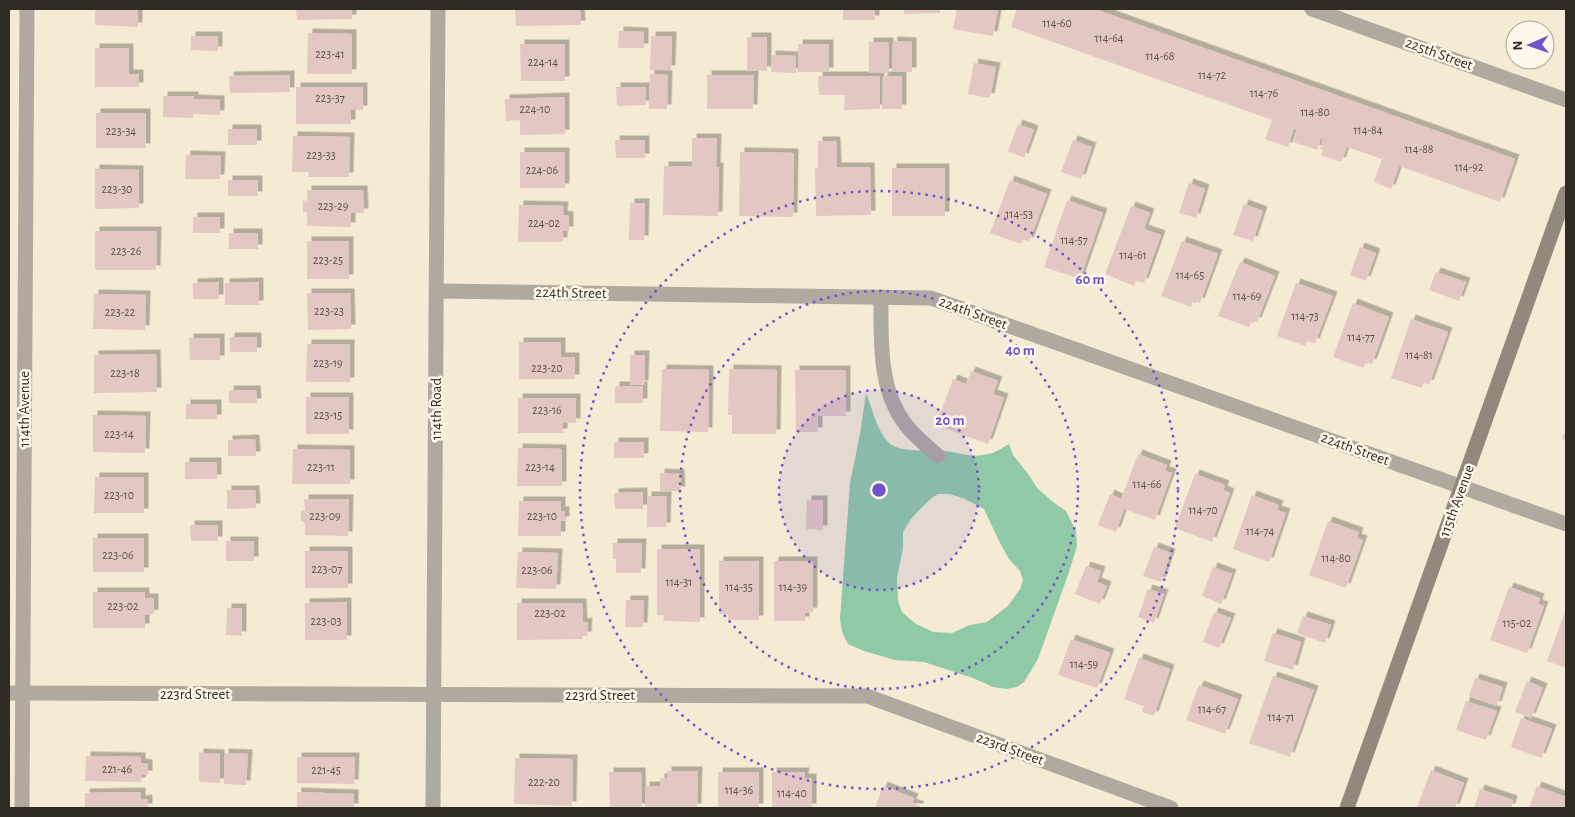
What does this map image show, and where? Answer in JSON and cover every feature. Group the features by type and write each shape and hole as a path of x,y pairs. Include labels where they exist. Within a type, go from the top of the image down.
{"main road":[{"name":"115th Avenue","path":"1347,808 1566,193"}],"street":[{"name":"114th Avenue","path":"22,808 16,693 27,9"},
{"name":"114th Road","path":"433,808 438,9"},
{"name":"225th Street","path":"1312,9 1566,100"},
{"name":"224th Street","path":"436,291 931,298 1566,524"},
{"path":"881,297 882,358 886,384 892,402 912,431 938,456"},
{"name":"223rd Street","path":"16,693 867,696 1171,808"}],"green space":[{"path":"866,393 884,437 893,446 907,450 945,451 977,456 993,453 1009,444 1013,455 1037,488 1066,511 1076,531 1077,546 1038,659 1024,682 1017,687 1006,689 993,687 973,678 924,662 895,660 848,644 842,632 840,619 850,483","holes":["938,494 949,494 963,498 984,509 1000,543 1009,559 1020,571 1023,580 1020,589 1008,606 987,622 970,625 952,633 933,632 916,624 902,612 898,601 897,578 903,548 903,532 911,519 933,497"]}],"building":[{"path":"95,9 138,9 138,27 95,25"},
{"path":"296,9 352,9 352,19 297,20"},
{"path":"515,9 580,9 581,25 516,26"},
{"path":"843,9 875,9 875,20 843,20"},
{"path":"904,9 940,9 940,13 904,14"},
{"path":"957,9 998,9 993,36 953,29"},
{"path":"1017,9 1095,9 1515,159 1500,202 1399,166 1391,189 1374,182 1382,159 1347,147 1341,162 1321,155 1323,150 1320,149 1323,139 1321,138 1317,150 1293,142 1297,130 1294,128 1288,147 1265,139 1272,120 1011,27"},
{"path":"619,31 644,32 644,48 618,48"},
{"path":"308,33 352,34 352,74 307,74"},
{"path":"191,36 218,36 218,51 191,50"},
{"path":"651,36 672,36 671,70 650,70"},
{"path":"747,37 767,37 767,71 747,70"},
{"path":"893,41 912,42 912,72 892,72"},
{"path":"869,42 889,42 889,73 869,73"},
{"path":"520,44 565,44 565,81 521,81"},
{"path":"798,44 829,44 829,72 798,72"},
{"path":"95,48 129,48 129,74 139,74 139,87 95,87"},
{"path":"771,55 796,56 796,73 771,72"},
{"path":"974,63 996,67 990,98 968,94"},
{"path":"650,74 668,75 667,109 649,109"},
{"path":"290,75 290,92 230,93 229,76"},
{"path":"707,75 754,75 753,109 707,109"},
{"path":"818,76 880,76 880,109 844,110 845,95 819,95"},
{"path":"883,76 902,76 902,109 882,109"},
{"path":"296,87 363,87 363,110 351,110 351,124 296,124"},
{"path":"616,87 646,87 646,105 617,106"},
{"path":"163,96 194,96 194,99 220,100 220,115 193,114 193,118 163,117"},
{"path":"565,97 565,134 520,135 520,120 506,121 505,99"},
{"path":"96,113 146,113 146,148 96,148"},
{"path":"1018,124 1034,130 1024,158 1008,151"},
{"path":"228,129 257,129 257,145 228,145"},
{"path":"293,136 350,137 349,177 308,177 309,172 292,172"},
{"path":"692,138 717,138 716,167 719,167 718,216 663,215 664,166 692,166"},
{"path":"615,140 645,140 645,158 616,158"},
{"path":"1073,140 1092,147 1081,179 1061,172"},
{"path":"818,141 836,141 837,167 870,167 871,215 816,216 815,168 818,168"},
{"path":"520,152 565,152 565,188 520,188"},
{"path":"740,152 794,153 793,217 739,216"},
{"path":"186,155 221,156 220,179 185,179"},
{"path":"892,168 945,168 945,216 892,216"},
{"path":"95,169 139,170 139,208 95,209"},
{"path":"228,180 258,180 258,196 228,196"},
{"path":"1010,180 1047,194 1029,242 1022,239 1021,244 990,233"},
{"path":"1189,183 1205,189 1196,218 1179,213"},
{"path":"307,190 363,190 364,213 351,213 351,227 307,226 307,212 303,212 303,200 307,201"},
{"path":"1067,200 1103,213 1080,279 1044,267"},
{"path":"630,203 645,203 644,240 629,240"},
{"path":"1244,204 1263,211 1253,241 1233,235"},
{"path":"519,205 564,206 563,215 569,216 569,231 563,231 563,242 518,242"},
{"path":"1131,206 1150,213 1144,229 1161,235 1144,283 1136,280 1134,286 1105,274"},
{"path":"193,217 220,217 220,233 193,233"},
{"path":"95,231 157,231 156,270 95,270"},
{"path":"229,233 258,233 258,249 229,249"},
{"path":"307,241 349,241 349,279 307,279"},
{"path":"1182,241 1218,254 1200,303 1193,300 1191,307 1161,296"},
{"path":"1360,247 1376,253 1366,281 1350,275"},
{"path":"1240,262 1275,276 1257,322 1252,321 1249,327 1218,316"},
{"path":"1436,272 1466,282 1459,301 1429,290"},
{"path":"219,282 219,299 193,299 193,283"},
{"path":"259,282 259,305 225,305 225,283"},
{"path":"1296,283 1333,296 1315,343 1307,341 1305,346 1277,336"},
{"path":"307,293 350,293 351,329 308,330"},
{"path":"94,294 146,295 145,330 93,329"},
{"path":"1353,303 1389,317 1372,364 1366,362 1363,368 1333,357"},
{"path":"1411,319 1448,332 1429,385 1424,382 1422,388 1391,378"},
{"path":"230,337 257,337 257,352 230,352"},
{"path":"189,338 220,338 220,360 190,360"},
{"path":"519,342 561,342 561,357 575,357 575,379 519,379"},
{"path":"307,344 350,344 350,382 306,382"},
{"path":"156,354 157,392 94,393 94,355"},
{"path":"630,355 645,355 644,385 630,385"},
{"path":"662,369 709,370 708,432 660,431"},
{"path":"729,369 777,370 776,434 732,434 732,415 728,415"},
{"path":"795,370 846,370 846,416 818,416 818,432 796,432"},
{"path":"971,371 998,381 993,394 1004,398 988,444 936,425 953,379 966,384"},
{"path":"615,386 643,386 643,403 615,403"},
{"path":"229,390 256,390 257,403 229,403"},
{"path":"306,397 349,397 349,434 306,434"},
{"path":"518,398 576,398 576,423 563,422 563,433 518,433"},
{"path":"186,404 217,404 217,419 186,419"},
{"path":"93,415 146,416 145,453 93,452"},
{"path":"1566,428 1566,440 1562,439"},
{"path":"255,439 256,456 228,456 228,440"},
{"path":"614,442 644,442 644,458 614,458"},
{"path":"518,448 562,449 562,486 517,486"},
{"path":"293,449 350,450 350,484 292,484"},
{"path":"1138,454 1167,465 1165,471 1172,473 1155,520 1124,509 1116,532 1098,525 1110,494 1121,499"},
{"path":"185,462 217,462 217,479 185,479"},
{"path":"660,473 680,474 681,491 660,491"},
{"path":"1195,474 1225,485 1223,490 1230,493 1212,542 1175,528"},
{"path":"95,477 144,477 144,513 94,513"},
{"path":"227,490 255,490 256,508 227,509"},
{"path":"643,492 643,509 615,509 614,493"},
{"path":"1252,495 1279,505 1277,510 1286,513 1269,562 1233,549"},
{"path":"647,496 667,496 666,527 647,527"},
{"path":"304,499 349,499 348,536 305,535 305,522 301,522 301,510 305,510"},
{"path":"807,500 823,500 823,530 806,529"},
{"path":"519,501 561,501 561,511 565,511 565,521 561,521 561,536 518,536"},
{"path":"1328,521 1359,532 1357,538 1363,540 1346,588 1309,575"},
{"path":"190,525 218,525 218,541 191,541"},
{"path":"93,538 144,538 144,572 93,572"},
{"path":"226,541 254,541 254,561 226,561"},
{"path":"613,543 642,543 641,573 616,573 616,559 613,559"},
{"path":"1154,547 1171,553 1161,582 1143,576"},
{"path":"657,549 700,549 700,622 663,621 664,615 657,615"},
{"path":"305,551 348,551 348,588 305,588"},
{"path":"518,552 558,553 556,589 516,588"},
{"path":"719,561 759,561 759,620 728,620 728,614 719,614"},
{"path":"774,561 813,561 813,612 805,613 805,621 774,621"},
{"path":"1086,566 1101,571 1097,582 1107,586 1100,604 1075,594"},
{"path":"1213,567 1232,574 1221,604 1202,596"},
{"path":"1509,587 1540,598 1538,604 1544,606 1527,653 1490,640"},
{"path":"1148,589 1164,594 1154,623 1138,617"},
{"path":"93,592 145,592 145,598 154,598 154,614 145,615 145,628 93,628"},
{"path":"626,600 644,600 643,627 625,627"},
{"path":"347,602 347,640 305,640 305,603"},
{"path":"517,603 582,603 583,623 588,622 587,636 582,636 583,639 517,640"},
{"path":"227,608 242,608 242,636 226,635"},
{"path":"1566,609 1566,668 1547,661"},
{"path":"1214,612 1231,618 1219,648 1203,642"},
{"path":"1303,616 1331,625 1325,643 1297,633"},
{"path":"1273,633 1301,642 1293,670 1264,661"},
{"path":"1071,639 1110,653 1097,688 1058,675"},
{"path":"1139,658 1170,669 1154,716 1142,712 1144,706 1124,699"},
{"path":"1273,676 1314,690 1290,757 1249,743"},
{"path":"1475,678 1503,687 1497,706 1469,696"},
{"path":"1527,681 1543,688 1531,718 1515,712"},
{"path":"1199,685 1238,699 1225,734 1186,720"},
{"path":"1466,701 1497,711 1486,740 1456,730"},
{"path":"1521,718 1552,729 1541,758 1511,747"},
{"path":"199,753 220,754 220,783 199,782"},
{"path":"224,753 248,754 246,785 224,784"},
{"path":"86,756 141,757 141,763 148,764 148,775 142,775 141,782 85,781"},
{"path":"297,757 355,757 354,784 297,783"},
{"path":"515,758 573,759 572,806 514,804"},
{"path":"1431,770 1464,783 1455,808 1417,808"},
{"path":"667,771 698,771 697,808 645,808 645,786 660,786 660,778 667,778"},
{"path":"609,772 641,772 642,808 610,808"},
{"path":"718,772 759,772 759,808 718,808"},
{"path":"772,772 805,772 804,778 812,778 812,808 772,808"},
{"path":"883,786 914,798 912,803 920,806 919,808 875,808"},
{"path":"1537,786 1566,797 1566,808 1529,808"},
{"path":"1480,789 1513,800 1511,808 1474,808"},
{"path":"141,792 141,800 148,799 148,808 85,808 85,793"},
{"path":"297,792 354,794 354,808 297,808"}]}
